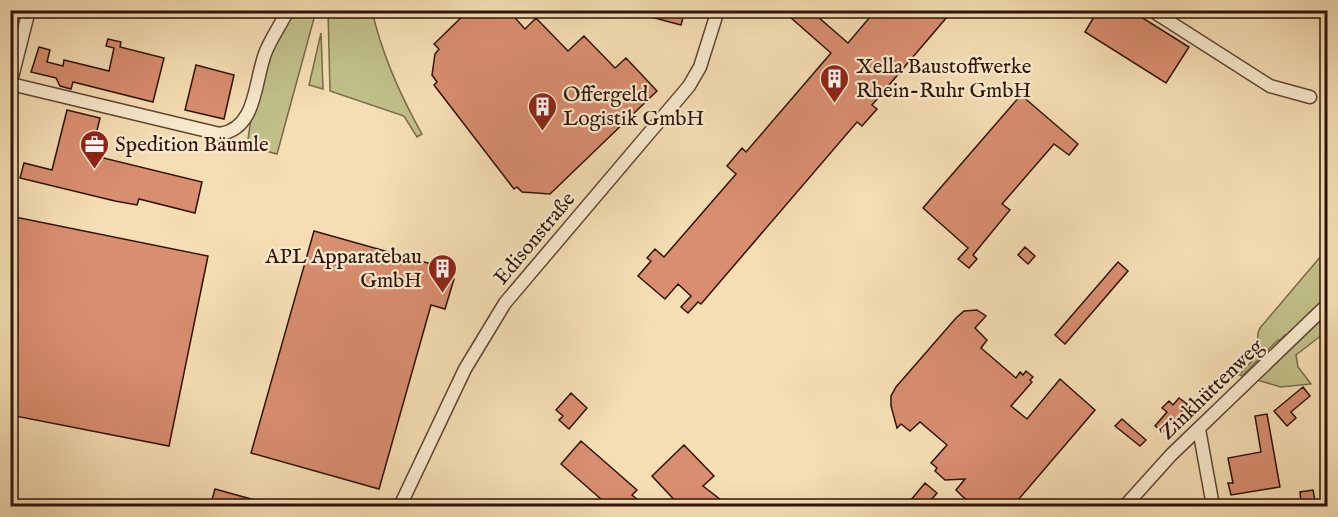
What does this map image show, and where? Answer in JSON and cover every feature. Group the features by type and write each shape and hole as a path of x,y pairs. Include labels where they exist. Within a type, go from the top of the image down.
{"street":[{"path":"29,10 11,85 220,134 231,133 245,120 267,49 288,10"},
{"name":"Edisonstraße","path":"400,507 465,369 486,331 516,288 689,86 700,67 718,10"},
{"path":"1151,10 1270,86 1310,97"},
{"name":"Zinkhüttenweg","path":"1125,507 1150,476 1328,304"},
{"path":"1198,429 1212,507"}],"shaded area":[{"path":"293,11 316,11 277,154 247,146 251,119 271,49"},
{"path":"328,11 372,11 392,74 422,134 417,137 404,116 330,91"},
{"path":"321,33 323,89 309,85"},
{"path":"1327,249 1327,296 1286,337 1285,335 1278,340 1242,376 1239,375 1257,356 1260,328"},
{"path":"1327,312 1327,331 1296,355 1298,367 1311,384 1281,387 1257,380"},
{"path":"1255,343 1253,353 1235,374 1227,372"}],"building":[{"name":"Offergeld Logistik GmbH","path":"469,10 508,10 525,29 536,18 568,51 584,36 615,68 626,58 657,91 550,194 522,192 517,187 514,189 434,85 437,82 432,75 435,54 439,49 434,44"},
{"path":"636,10 685,10 681,25 636,13"},
{"name":"Xella Baustoffwerke Rhein-Ruhr GmbH","path":"782,10 810,10 848,43 876,10 953,10 872,105 877,109 862,126 857,122 701,304 698,302 688,313 681,307 691,296 678,284 665,299 638,276 651,261 647,258 655,249 664,257 736,174 727,166 742,148 746,152 831,53"},
{"path":"1098,10 1130,10 1189,47 1166,83 1085,32"},
{"path":"108,39 121,42 120,47 164,58 153,102 73,82 71,89 60,86 56,78 31,72 39,47 50,50 47,62 63,66 64,60 109,71 114,48 106,46"},
{"path":"196,65 234,75 224,119 185,110"},
{"path":"1021,95 1078,144 1069,155 1054,144 1002,204 1010,210 973,255 977,259 969,268 958,259 968,248 923,208"},
{"path":"67,110 100,118 91,155 202,182 195,213 139,199 137,205 115,201 20,178 24,163 52,170"},
{"path":"10,216 208,256 169,446 10,415"},
{"path":"314,231 442,267 446,269 444,277 454,279 445,309 431,305 379,489 251,453"},
{"path":"1025,247 1035,256 1028,264 1018,255"},
{"path":"1118,262 1128,271 1065,344 1055,335"},
{"path":"977,310 986,316 975,328 987,340 981,348 1016,378 1020,372 1023,375 1026,371 1033,377 1030,380 1032,382 1011,406 1027,419 1060,379 1095,410 1012,507 976,507 962,496 956,490 965,479 945,480 935,471 937,468 931,463 947,445 920,422 910,431 901,424 897,428 891,406 891,396 896,387 956,318 964,311"},
{"path":"1303,387 1310,396 1291,412 1296,418 1287,426 1274,411"},
{"path":"571,393 587,408 569,429 559,420 563,416 556,410"},
{"path":"1179,398 1187,404 1176,420 1174,419 1163,432 1155,426 1167,412 1162,408 1169,401 1173,405"},
{"path":"1267,414 1280,487 1231,495 1228,483 1233,483 1228,458 1261,452 1255,416"},
{"path":"1122,419 1146,440 1140,446 1115,426"},
{"path":"581,441 637,490 632,495 638,500 632,507 596,507 602,500 561,464"},
{"path":"684,445 714,476 703,486 730,507 681,507 652,476"},
{"path":"925,483 937,493 925,507 905,507"},
{"path":"215,489 269,504 269,507 210,507"},
{"path":"1313,490 1315,500 1301,502 1300,492"}],"place":[{"name":"Xella Baustoffwerke Rhein-Ruhr GmbH","path":"835,104"},
{"name":"Offergeld Logistik GmbH","path":"542,132"},
{"name":"Spedition Bäumle","path":"94,170"},
{"name":"APL Apparatebau GmbH","path":"443,294"}]}
